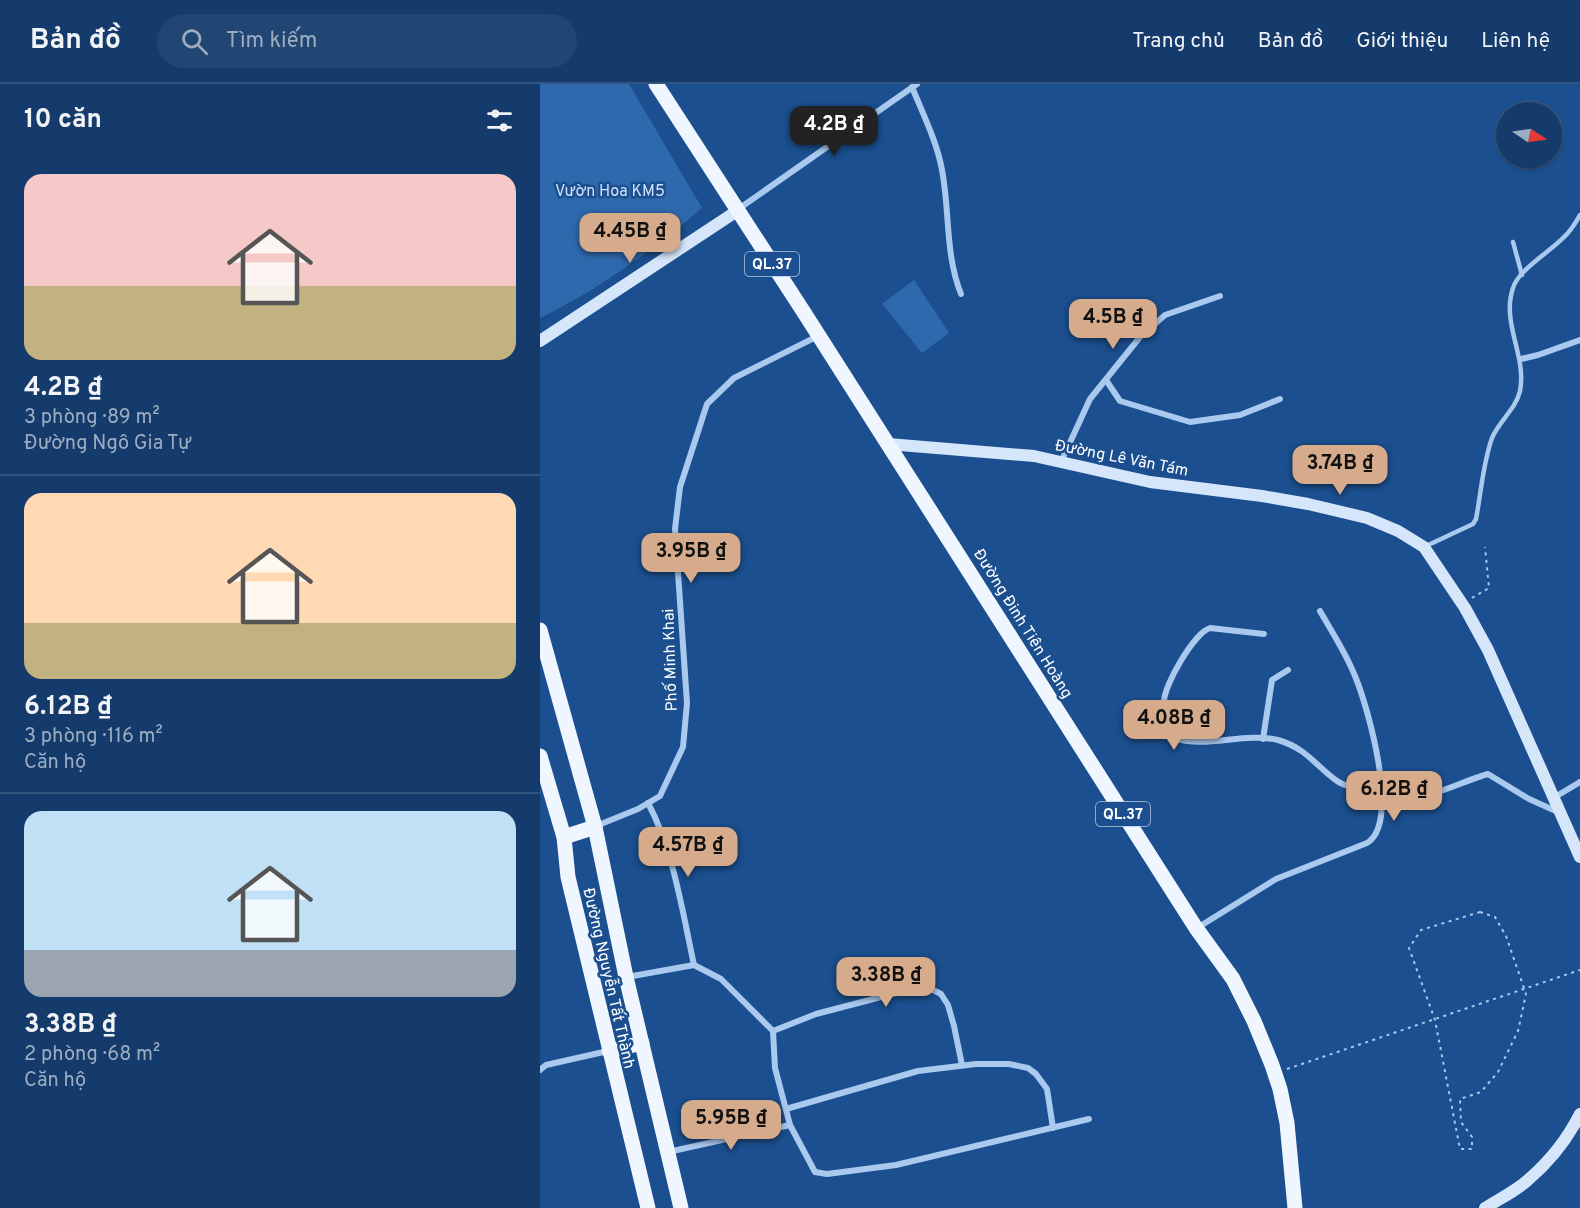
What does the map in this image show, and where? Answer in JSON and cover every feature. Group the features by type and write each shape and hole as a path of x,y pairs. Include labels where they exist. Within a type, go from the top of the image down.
{"main road":[{"name":"Đường Đinh Tiên Hoàng","path":"656,84 1196,928 1233,980 1254,1021 1275,1072 1287,1123 1295,1208"},
{"name":"Đường Nguyễn Tất Thành","path":"540,630 596,827 626,977 681,1208"},
{"name":"Đường Nguyễn Tất Thành","path":"540,756 564,837 568,877 648,1208"},
{"path":"564,837 596,827"},
{"path":"609,1051 642,1043"}],"street":[{"path":"540,341 737,211 915,86 942,169 951,258 961,294"},
{"path":"1061,462 1090,399 1140,337 1165,315 1220,296"},
{"name":"Phố Minh Khai","path":"596,827 660,796 683,747 687,703 675,529 680,487 707,404 734,378 819,336"},
{"path":"1521,359 1580,340"},
{"path":"1106,380 1120,401 1190,422 1239,415 1280,399"},
{"name":"Đường Lê Văn Tám","path":"888,444 1034,456 1150,482 1308,504 1367,518 1398,531 1424,547 1462,604 1488,650 1580,857"},
{"path":"1196,928 1276,879 1372,840 1379,831 1383,794 1370,724 1355,674 1320,610"},
{"path":"1264,634 1210,627 1195,639 1166,689 1164,701 1167,725 1173,738 1190,742 1278,740 1307,754 1338,782 1349,787 1383,794 1427,795 1488,774 1529,799 1562,814"},
{"path":"1263,739 1272,680 1288,670"},
{"path":"1555,797 1580,782"},
{"path":"648,803 654,814 676,882 694,965"},
{"path":"626,977 694,965 721,979 773,1031 775,1068 790,1125 815,1173 827,1174 896,1165 1089,1119"},
{"path":"773,1031 816,1014 900,992 931,988 941,994 948,1005 962,1065"},
{"path":"540,1070 546,1065 609,1051"},
{"path":"786,1109 918,1071 962,1065 1010,1064 1028,1068 1036,1074 1047,1089 1053,1128"},
{"path":"1485,1208 1527,1181 1552,1155 1575,1125 1580,1114"},
{"path":"668,1152 790,1125"}],"lane":[{"path":"1424,547 1473,524 1476,519 1492,437 1520,393 1521,359 1513,333 1510,301 1513,286 1522,275 1566,236 1580,215"},
{"path":"1513,242 1522,275"}],"path":[{"path":"1462,604 1489,588 1485,547"},
{"path":"1480,912 1495,917 1506,936 1526,994 1518,1031 1498,1072 1481,1092 1460,1099 1461,1122 1472,1137 1472,1149 1460,1149 1435,1020 1409,948 1421,930 1480,912"},
{"path":"1275,1072 1580,970"}],"green space":[{"name":"Vườn Hoa KM5","path":"540,84 629,84 702,208 665,239 624,268 540,318"},
{"path":"914,280 949,333 922,353 882,304"}]}
